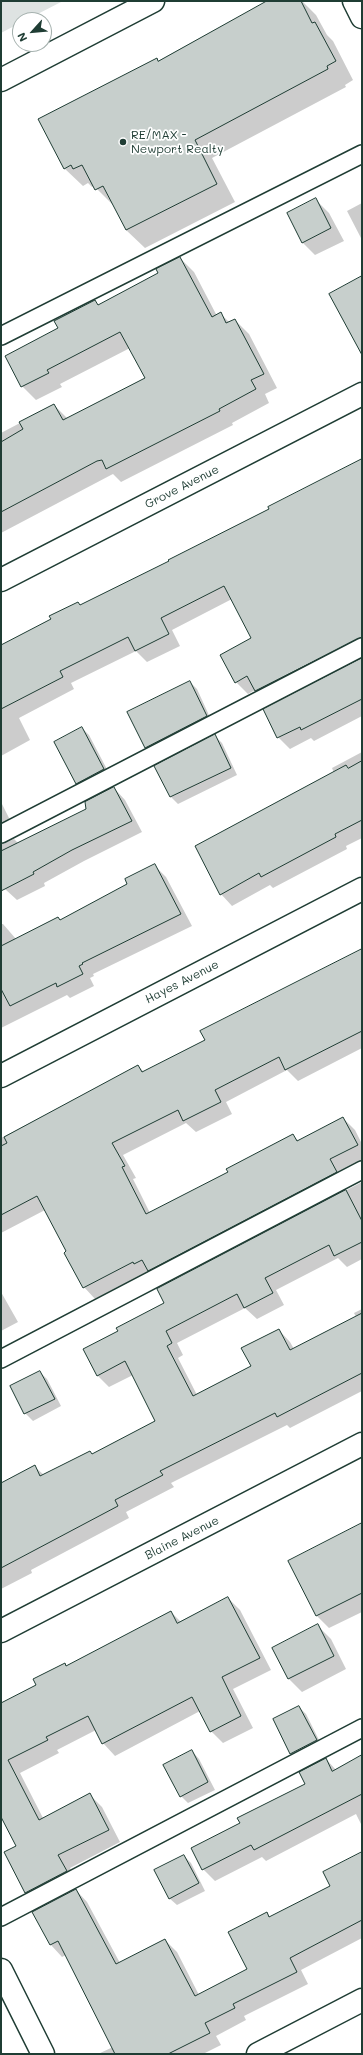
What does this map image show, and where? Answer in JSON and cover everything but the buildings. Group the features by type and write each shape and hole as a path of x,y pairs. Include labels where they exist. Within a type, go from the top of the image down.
{"street":[{"path":"1,80 153,1"},
{"path":"354,1 362,17"},
{"name":"Grove Avenue","path":"1,580 362,394"},
{"name":"Hayes Avenue","path":"1,1076 362,889"},
{"name":"Blaine Avenue","path":"1,1631 362,1444"},
{"path":"1,1970 43,2054"},
{"path":"258,2054 362,2000"}],"lane":[{"path":"1,336 362,154"},
{"path":"1,834 362,647"},
{"path":"1,1358 362,1170"},
{"path":"1,1917 362,1728"}],"shaded area":[{"path":"1,1 63,1 42,12 12,12 12,27 1,33"}],"place":[{"name":"RE/MAX - Newport Realty","path":"123,142"}]}
